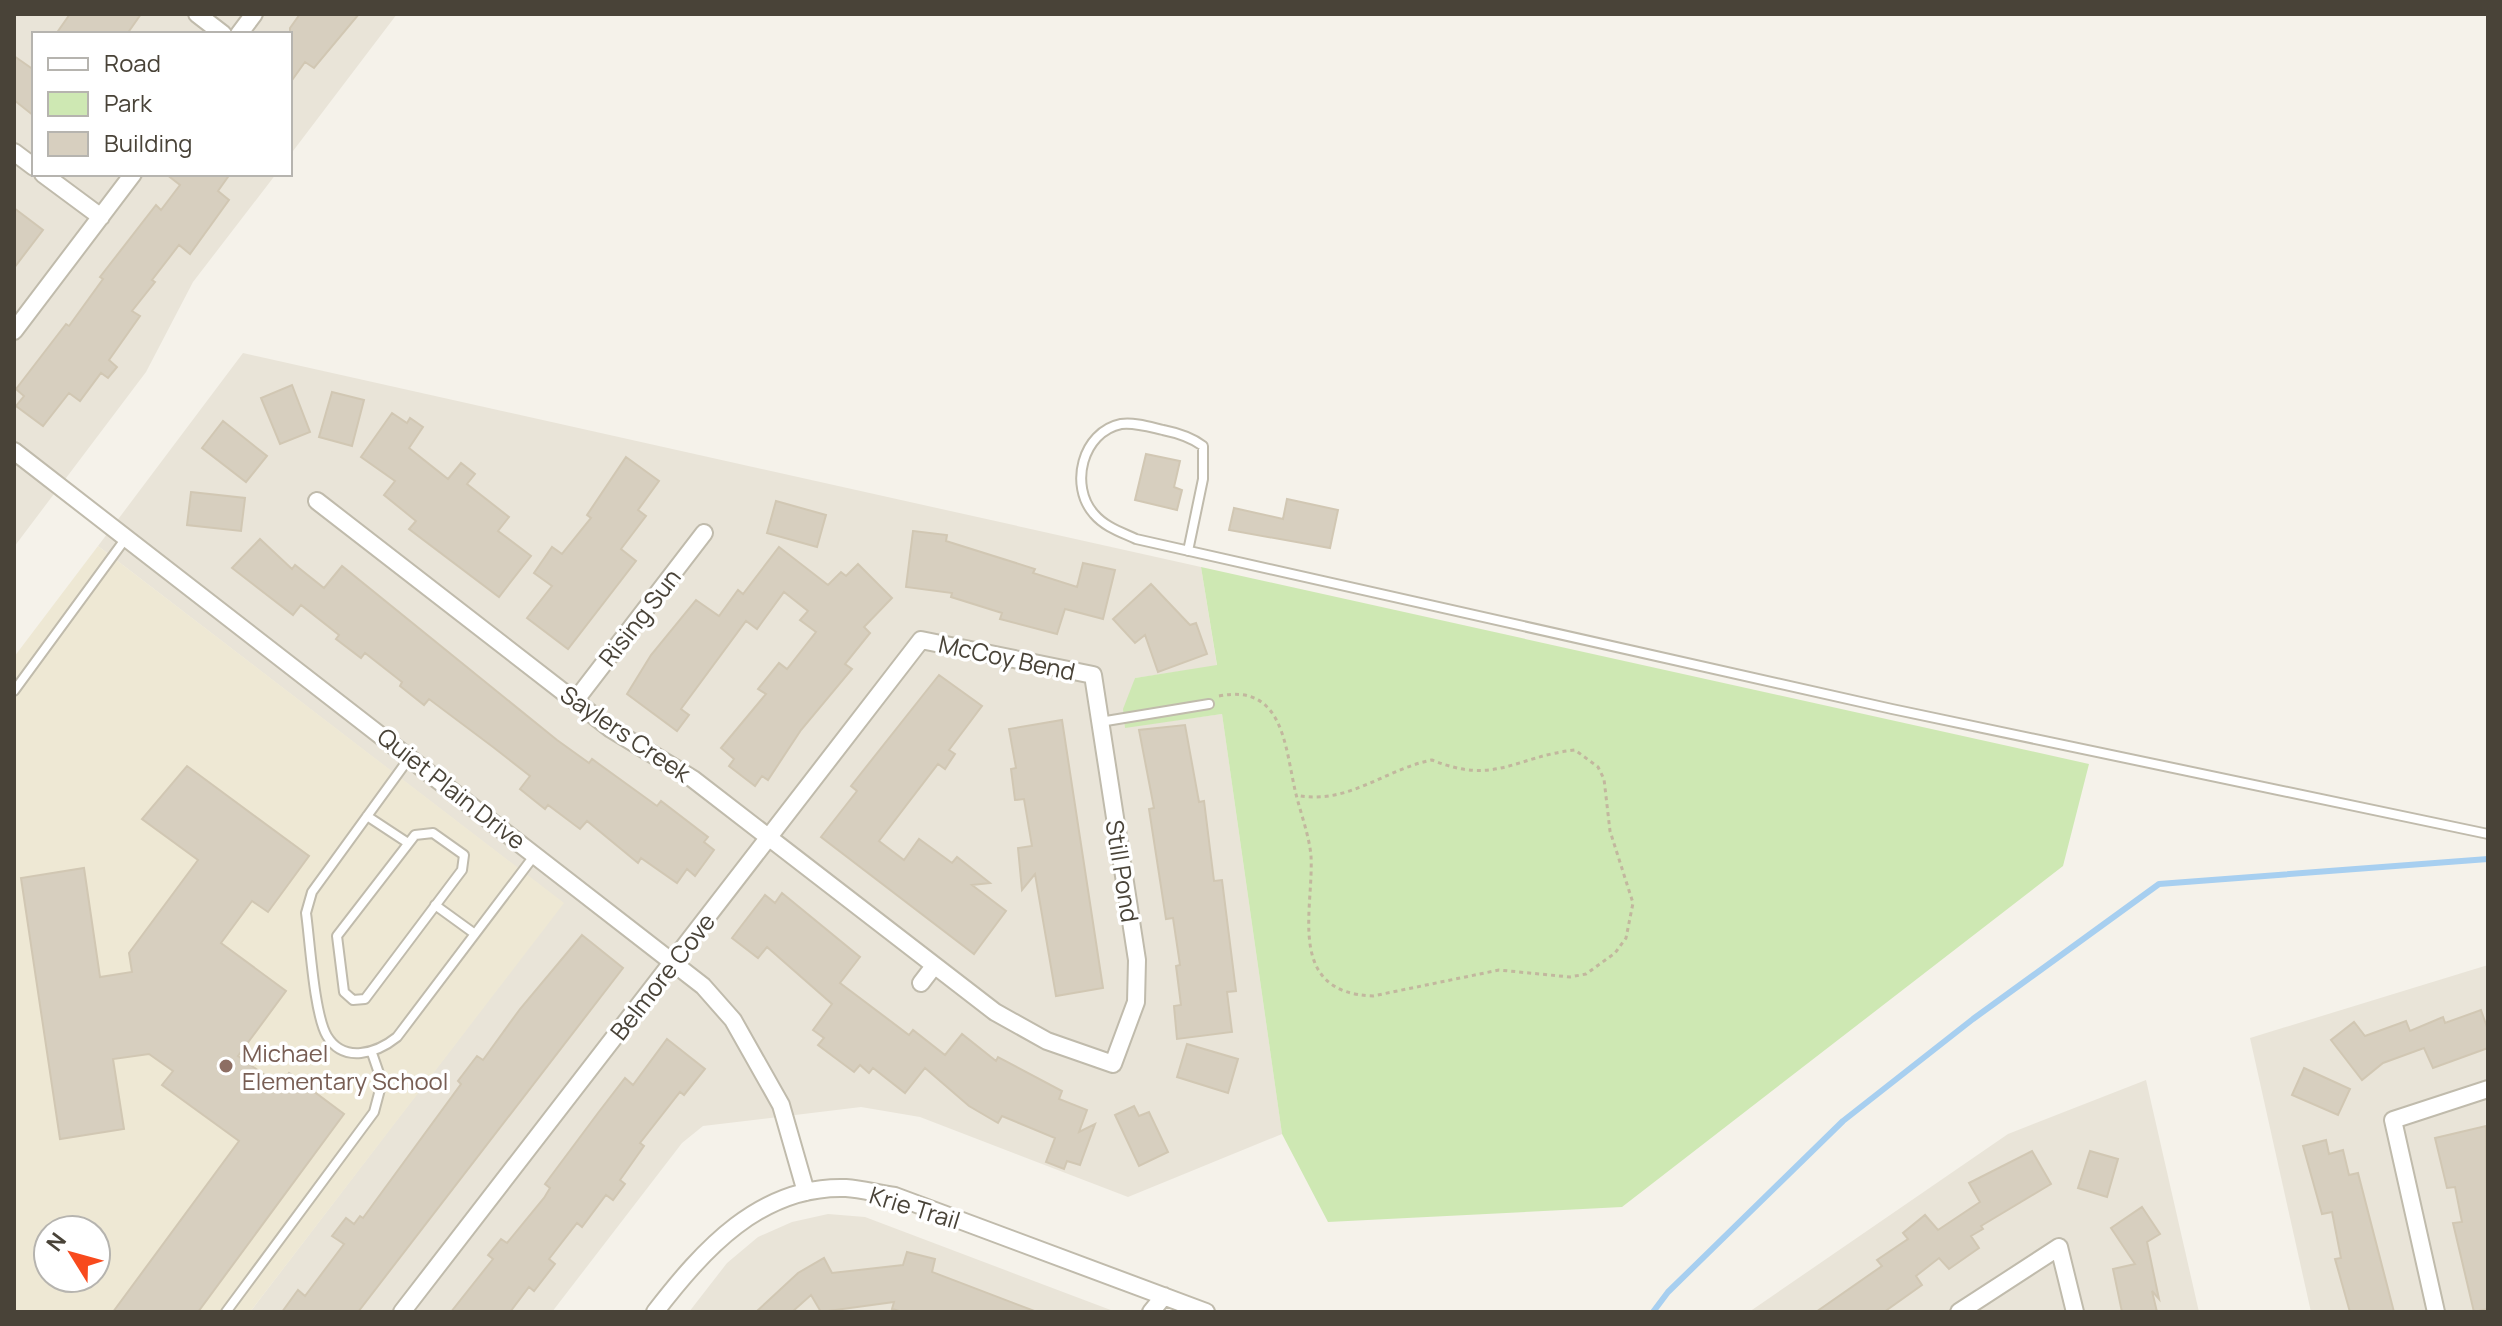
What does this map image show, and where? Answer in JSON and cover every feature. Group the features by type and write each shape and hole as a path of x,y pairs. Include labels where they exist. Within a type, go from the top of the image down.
{"street":[{"path":"197,14 220,32"},
{"path":"240,32 254,14"},
{"path":"14,152 32,166"},
{"path":"46,176 101,217"},
{"path":"14,331 132,176"},
{"name":"Quiet Plain Drive","path":"14,451 674,960 733,1020 756,1057 781,1105 806,1192"},
{"name":"Saylers Creek","path":"317,501 575,701 622,736 693,779 934,966 1022,1029 1113,1064"},
{"name":"Rising Sun","path":"575,701 704,533"},
{"name":"McCoy Bend","path":"921,640 1093,675"},
{"name":"Belmore Cove","path":"402,1312 921,640"},
{"name":"Still Pond","path":"1093,675 1139,981 1136,1002 1113,1064"},
{"path":"921,983 934,966"},
{"path":"2436,1312 2393,1120 2488,1089"},
{"name":"Krie Trail","path":"655,1312 714,1242 743,1218 773,1203 806,1192 846,1188 895,1196 1206,1312"},
{"path":"1959,1312 2059,1247 2075,1312"},
{"path":"1151,1312 1164,1296"}],"lane":[{"path":"1188,551 1203,479 1203,446 1177,433 1144,426 1122,424 1102,431 1087,450 1080,474 1082,496 1094,515 1111,528 1136,539 1188,551 1892,709 2488,834"},
{"path":"14,691 127,538"},
{"path":"1100,722 1209,704"},
{"path":"410,756 312,892 306,913 325,1032 330,1040 349,1052 372,1053 397,1037 536,853"},
{"path":"367,816 408,843"},
{"path":"433,833 464,855 462,870 365,999 353,1000 344,992 337,936 408,843 415,835 433,833"},
{"path":"435,905 475,934"},
{"path":"226,1312 374,1112 382,1082 372,1053"}],"path":[{"path":"1209,704 1217,696 1247,696 1268,708 1284,733 1296,795 1311,854 1306,925 1312,956 1322,973 1347,991 1373,996 1499,970 1570,977 1603,964 1626,938 1633,903 1610,831 1604,779 1598,767 1575,750 1548,755 1501,771 1456,770 1432,760 1345,794 1319,798 1296,795"}],"shaded area":[{"path":"14,14 397,14 292,152 292,32 32,32 32,176 274,176 193,282 146,372 14,547"},
{"path":"243,353 1201,567 1217,666 1135,678 1125,727 1222,714 1282,1134 1128,1197 920,1117 861,1107 703,1126 682,1143 552,1312 250,1312 563,903 98,546"},
{"name":"Michael Elementary School","path":"98,546 564,903 250,1312 14,1312 14,657"},
{"path":"2488,965 2488,1312 2311,1312 2250,1038"},
{"path":"2146,1080 2199,1312 1749,1312 2008,1134"},
{"path":"828,1214 865,1217 1116,1312 689,1312 727,1263 758,1237 792,1222"}],"green space":[{"path":"1201,567 2089,764 2063,866 1622,1207 1328,1222 1282,1134 1222,714 1125,728 1123,709 1135,678 1217,665"}],"building":[{"path":"70,14 141,14 128,32 57,32"},
{"path":"300,14 359,14 314,68 305,62 292,80 290,28"},
{"path":"14,56 32,69 32,114 14,100"},
{"path":"169,176 229,176 218,191 229,200 190,254 179,245 152,280 155,282 132,311 140,316 109,360 117,367 108,378 101,373 80,401 69,393 43,426 16,406 24,396 16,389 66,324 69,326 103,279 100,277 156,205 161,210 180,185"},
{"path":"14,208 43,230 14,268"},
{"path":"292,385 310,432 280,444 261,398"},
{"path":"332,392 364,400 352,446 319,437"},
{"path":"392,413 407,423 410,418 423,427 409,448 448,479 461,463 475,474 467,484 509,517 498,531 531,556 499,597 409,529 416,521 384,495 395,481 361,457"},
{"path":"223,421 267,456 246,482 202,448"},
{"path":"1146,454 1180,461 1174,487 1182,490 1177,510 1135,500"},
{"path":"626,457 659,481 638,510 646,516 621,549 636,561 568,649 527,618 552,586 534,573 552,547 562,554 591,518 587,515"},
{"path":"191,492 245,498 241,531 187,525"},
{"path":"1287,499 1338,510 1330,548 1229,530 1234,508 1283,519"},
{"path":"776,501 826,515 817,547 767,533"},
{"path":"913,531 947,535 946,541 1035,569 1033,573 1077,587 1083,563 1115,570 1103,619 1065,609 1057,634 1000,619 1002,613 951,597 952,593 906,587"},
{"path":"260,539 292,569 295,565 324,588 342,566 557,740 589,763 592,759 657,806 661,801 708,837 704,842 714,850 695,876 687,869 677,883 641,858 638,863 587,821 580,829 548,805 545,809 520,789 530,776 493,747 429,699 424,705 400,686 402,682 365,653 361,658 336,639 339,635 301,605 293,615 232,568"},
{"path":"779,547 828,585 841,572 846,576 858,564 892,598 864,627 870,633 845,664 852,669 801,730 768,780 762,776 755,786 729,766 734,759 721,748 766,694 758,689 779,663 787,669 816,632 800,620 808,611 784,592 757,629 746,621 681,709 689,715 677,731 627,694 651,655 696,600 719,616 738,590 743,594"},
{"path":"1151,584 1190,625 1196,623 1207,654 1158,672 1145,635 1135,643 1113,619"},
{"path":"939,675 982,706 949,750 955,754 945,769 938,764 879,841 904,860 919,839 952,863 957,857 990,883 972,885 1006,911 974,954 821,837 857,791 851,786"},
{"path":"1062,720 1103,988 1056,996 1035,874 1022,890 1018,848 1032,846 1024,799 1015,800 1011,769 1016,768 1009,729"},
{"path":"1185,725 1199,802 1204,801 1214,881 1222,880 1236,991 1227,992 1232,1032 1177,1039 1174,1006 1181,1005 1176,966 1180,965 1173,918 1166,919 1149,809 1154,808 1139,730"},
{"path":"187,766 309,856 268,912 252,901 221,943 286,991 238,1056 280,1086 289,1073 344,1114 198,1312 113,1312 239,1141 162,1085 173,1071 149,1054 113,1059 124,1129 60,1139 21,878 84,868 100,977 132,972 129,953 198,860 142,819"},
{"path":"782,893 860,957 840,983 909,1035 913,1030 945,1055 962,1034 996,1061 998,1057 1062,1091 1059,1099 1087,1110 1079,1132 1095,1124 1080,1165 1067,1161 1064,1169 1046,1162 1055,1138 1002,1116 998,1123 969,1106 925,1068 905,1093 873,1068 869,1073 860,1065 854,1072 818,1045 824,1038 813,1030 832,1004 767,947 758,958 732,938 765,895 775,903"},
{"path":"582,935 623,968 358,1312 282,1312 298,1290 305,1296 344,1244 332,1236 346,1218 354,1224 360,1216 363,1218 461,1084 458,1081 477,1056 483,1060 520,1009"},
{"path":"2481,1010 2488,1030 2488,1048 2433,1068 2424,1048 2383,1063 2362,1080 2331,1040 2354,1022 2365,1036 2406,1021 2410,1031 2443,1017 2445,1023"},
{"path":"667,1039 705,1069 684,1095 680,1092 640,1143 644,1146 620,1180 625,1184 613,1200 606,1195 582,1227 577,1223 549,1259 555,1264 534,1291 529,1287 510,1312 451,1312 493,1259 488,1255 501,1239 507,1243 544,1198 550,1188 545,1184 625,1078 633,1085"},
{"path":"1187,1044 1238,1059 1228,1093 1177,1077"},
{"path":"2304,1068 2350,1089 2338,1115 2292,1095"},
{"path":"1134,1106 1139,1116 1149,1112 1168,1152 1139,1166 1115,1115"},
{"path":"2486,1126 2488,1309 2474,1312 2453,1223 2462,1222 2455,1187 2447,1188 2435,1138"},
{"path":"2326,1140 2329,1154 2343,1150 2349,1175 2358,1173 2394,1312 2350,1312 2335,1259 2341,1258 2332,1212 2322,1214 2303,1146"},
{"path":"2032,1151 2051,1184 1981,1226 1983,1229 1971,1236 1979,1248 1949,1269 1939,1258 1916,1276 1922,1285 1884,1312 1816,1312 1882,1266 1877,1260 1908,1239 1903,1233 1925,1215 1938,1230 1980,1202 1969,1183"},
{"path":"2090,1151 2118,1159 2107,1197 2078,1188"},
{"path":"2142,1207 2160,1234 2147,1242 2159,1299 2152,1291 2157,1312 2122,1312 2113,1269 2135,1264 2111,1228"},
{"path":"907,1252 935,1259 932,1272 1037,1312 903,1312 892,1309 894,1302 821,1312 811,1295 792,1312 756,1312 798,1273 824,1258 832,1273 903,1265"}],"waterway":[{"path":"1653,1312 1668,1292 1843,1121 1973,1019 2159,884 2488,859"}],"place":[{"name":"Michael Elementary School","path":"226,1066"}]}
